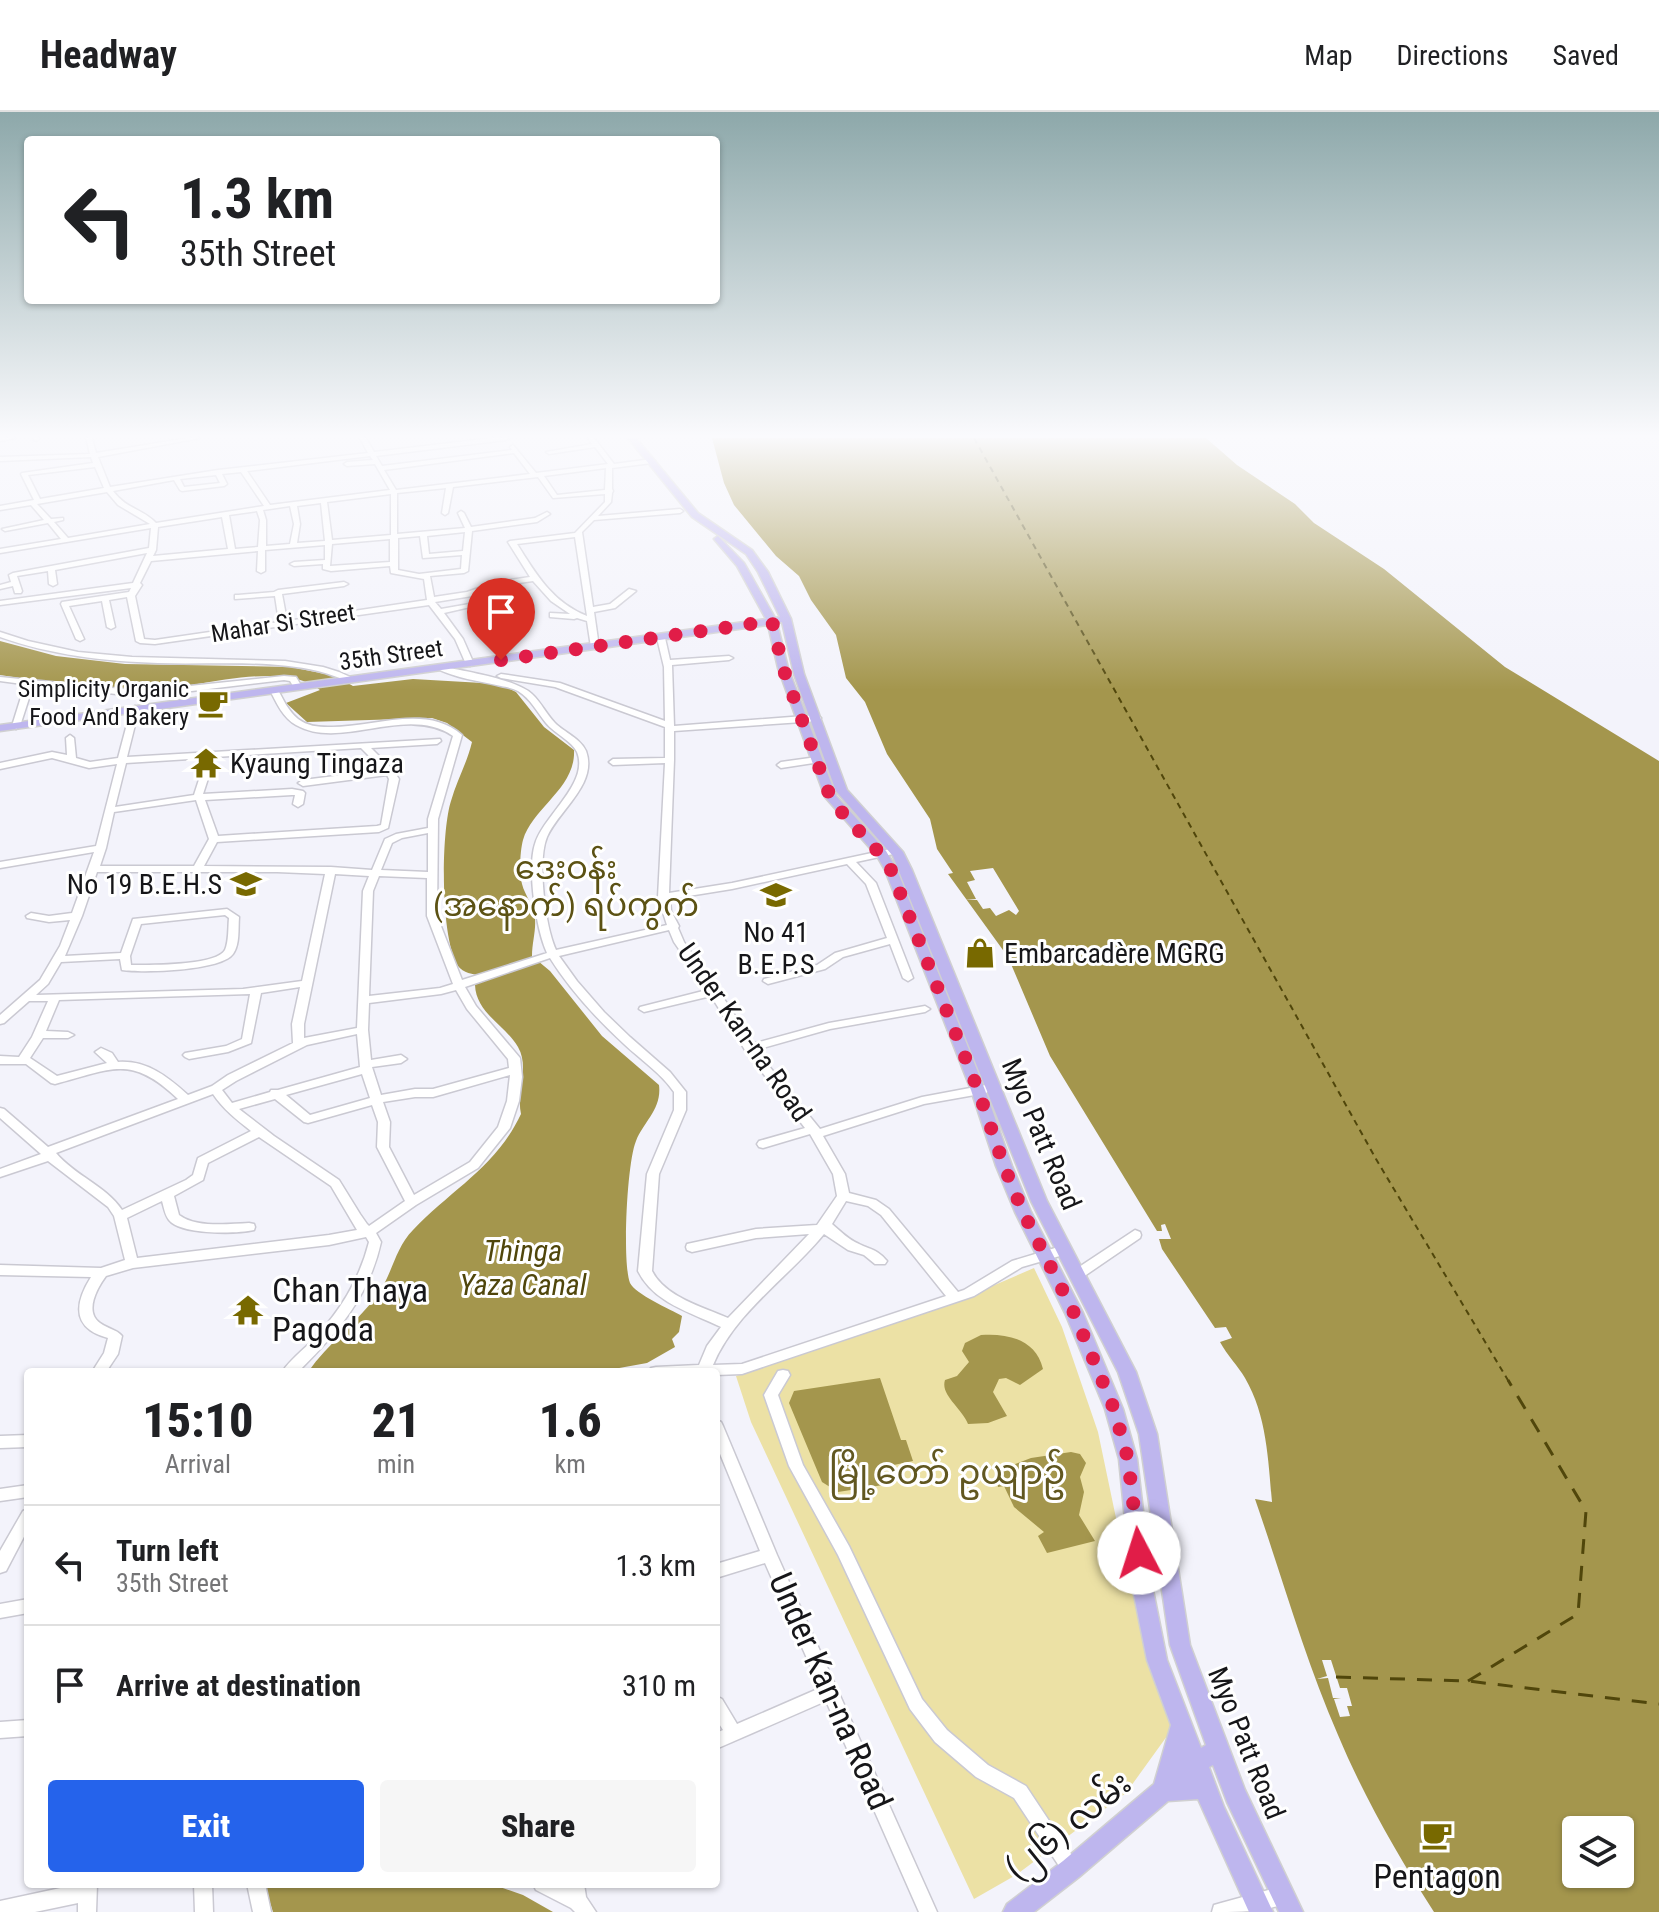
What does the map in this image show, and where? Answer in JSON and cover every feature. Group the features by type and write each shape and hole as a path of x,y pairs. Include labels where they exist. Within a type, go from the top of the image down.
{"main road":[{"name":"Myo Patt Road","path":"697,522 733,553 779,620 783,668 810,718 838,796"},
{"name":"35th Street","path":"0,728 779,620"},
{"name":"Myo Patt Road","path":"810,718 817,760 838,796 888,853 948,970 985,1089 1004,1166 1102,1376 1123,1435 1134,1498 1141,1580 1157,1660 1206,1788 1259,1907"},
{"name":"Myo Patt Road","path":"888,853 930,973 1039,1201 1127,1372 1148,1434 1180,1645 1218,1750 1287,1904"},
{"path":"930,973 948,970"},
{"path":"1141,1580 1170,1581"},
{"path":"1181,1726 1164,1791 1206,1788"},
{"name":"(၂၆) လမ်း","path":"1015,1912 1196,1763 1218,1750"}],"street":[{"path":"19,548 3,528 42,522"},
{"path":"49,522 67,541"},
{"path":"151,522 155,526"},
{"path":"0,551 178,522"},
{"path":"225,522 232,552"},
{"path":"261,571 264,522"},
{"path":"293,546 297,522"},
{"path":"326,522 329,543 326,567 393,564"},
{"path":"393,522 395,572 462,580 476,592"},
{"path":"462,580 469,529 466,522"},
{"path":"147,559 423,535 522,522"},
{"path":"589,522 579,529 578,535 595,647"},
{"path":"80,639 64,605 132,594 152,550 155,526"},
{"path":"423,535 425,575 429,580 431,601 459,639 470,664"},
{"path":"578,535 512,542 535,579 558,605 592,620"},
{"path":"0,587 17,587 13,575 152,550"},
{"path":"426,556 467,553"},
{"path":"294,564 328,562"},
{"path":"51,567 53,584"},
{"name":"Mahar Si Street","path":"132,594 138,637 140,641 155,642 431,601 476,592 496,584 535,579"},
{"path":"238,597 344,584"},
{"path":"0,603 138,585"},
{"path":"591,610 609,607 632,591"},
{"path":"277,594 283,622"},
{"path":"105,597 111,627"},
{"path":"439,612 475,605"},
{"path":"553,615 582,617"},
{"path":"0,634 35,647 111,658 296,664 334,671 351,680"},
{"name":"Under Kan-na Road","path":"661,638 667,663 670,760 663,897 679,942 749,1048 815,1132 839,1174 843,1196"},
{"path":"667,663 729,658"},
{"path":"440,668 513,685 526,692 551,724 576,743 584,755 574,791 542,837 538,851 549,955 616,1030 680,1092 680,1110 653,1174 645,1271 648,1281 660,1291 730,1325"},
{"path":"498,675 566,687 669,727 810,718"},
{"path":"0,679 142,694 284,678 293,679 298,687"},
{"path":"16,726 26,694 35,684"},
{"path":"0,1270 101,1273 132,1263 339,1239 369,1232 412,1202 460,1175 488,1152 509,1116 516,1070 510,1051 471,1007 464,984 434,924 430,875 431,830 458,739 455,731 429,723 329,728 305,726 285,711 274,690"},
{"path":"0,1021 44,982 77,916 101,848 135,709"},
{"path":"70,738 72,759"},
{"path":"0,766 52,755 89,765 124,760 437,741"},
{"path":"214,839 309,836 382,829 386,824 394,779 364,746"},
{"path":"198,868 214,839 199,798 200,783 212,754"},
{"path":"613,762 670,760"},
{"path":"781,765 817,760"},
{"path":"303,783 390,772"},
{"path":"111,810 199,798 298,792 298,804"},
{"path":"412,1202 383,1147 384,1122 379,1099 366,1067 362,1030 368,891 392,837 431,830"},
{"path":"0,865 101,848"},
{"path":"663,897 732,886 888,853"},
{"path":"850,862 871,883 908,978"},
{"path":"93,869 331,870 430,875"},
{"path":"299,1044 298,1024 331,870"},
{"path":"227,912 234,915 230,951 221,960 126,968 125,956 137,921 141,919 227,912"},
{"path":"31,916 49,919 77,916"},
{"path":"365,1000 464,984 549,955 674,926"},
{"path":"768,981 821,967 839,955 893,940"},
{"path":"58,959 125,956"},
{"path":"28,998 256,991 308,983"},
{"path":"189,1055 228,1049 247,1041 256,991"},
{"path":"644,1009 714,992"},
{"path":"23,1059 40,1034 54,999"},
{"path":"749,1048 829,1026 925,1009"},
{"path":"0,1173 216,1089 299,1044 362,1030"},
{"path":"40,1034 68,1035"},
{"path":"101,1052 114,1065"},
{"path":"0,1060 23,1059 55,1080 114,1065 151,1070 186,1100"},
{"path":"231,1107 401,1059"},
{"path":"275,1093 308,1119 379,1099 433,1093 516,1070"},
{"path":"216,1089 231,1107 261,1131 335,1183 359,1226 369,1232 375,1242 359,1290 322,1340 293,1368"},
{"path":"763,1144 922,1101 985,1089"},
{"path":"0,1112 65,1169 112,1204 120,1216 132,1263"},
{"path":"120,1216 168,1195 197,1178 202,1161 261,1131"},
{"path":"168,1195 172,1214 183,1223 231,1229 249,1227"},
{"path":"705,1368 730,1325 823,1228 843,1196 872,1203 885,1212 955,1298"},
{"path":"692,1247 751,1234 823,1228 880,1261"},
{"path":"1078,1274 1135,1235"},
{"path":"720,1370 742,1369 955,1298 979,1289 1017,1264 1065,1250"},
{"path":"101,1273 89,1294 88,1318 91,1324 115,1336 111,1354 102,1368"},
{"path":"783,1375 771,1395 796,1466 844,1551 888,1650 930,1724 982,1771 1020,1792 1071,1869"},
{"path":"0,1442 24,1441"},
{"name":"Under Kan-na Road","path":"720,1442 928,1912"},
{"path":"0,1495 24,1492"},
{"path":"0,1566 24,1522"},
{"path":"720,1570 769,1555"},
{"path":"0,1611 24,1607"},
{"path":"720,1739 830,1691"},
{"path":"720,1711 734,1734"},
{"path":"0,1730 24,1728"},
{"path":"0,1910 88,1888 87,1912"},
{"path":"203,1888 204,1912"},
{"path":"257,1888 262,1912"},
{"path":"552,1888 580,1899"},
{"path":"1221,1912 1287,1904"}],"green space":[{"name":"မြို့တော် ဥယျာဥ်","path":"1034,1268 1062,1327 1098,1432 1130,1585 1175,1725 1126,1793 1016,1875 974,1899 751,1422 736,1376 983,1290"}],"water":[{"path":"748,522 1313,522 1384,569 1505,667 1659,761 1659,1912 1434,1912 1359,1781 1304,1647 1255,1499 1272,1502 1265,1438 1252,1392 1220,1342 1232,1338 1226,1327 1215,1328 1162,1249 1159,1239 1171,1239 1165,1224 1161,1225 1162,1231 1157,1231 1050,1056 1008,957 948,874 953,873 937,849 930,819 887,754 865,702 846,678 836,635 811,600 799,576 776,556"},
{"name":"Thinga Yaza Canal","path":"0,641 56,656 125,664 291,667 335,676 353,686 413,679 500,684 516,692 544,727 574,750 568,775 535,817 523,840 521,879 535,919 532,956 550,971 602,1036 659,1085 658,1101 639,1134 633,1152 628,1190 626,1255 633,1287 682,1316 679,1332 672,1339 675,1347 647,1363 619,1368 311,1368 378,1294 407,1237 499,1149 521,1114 523,1063 518,1047 480,1003 475,985 482,980 481,976 465,972 458,966 448,933 444,885 445,836 453,793 472,742 447,723 432,718 307,722 286,703 320,690 302,681 281,677 257,676 134,691 0,675"},
{"path":"981,1335 1002,1335 1020,1340 1034,1351 1043,1369 1020,1385 1006,1378 999,1379 993,1392 1007,1416 988,1423 968,1424 944,1386 945,1380 957,1376 969,1362 962,1351 965,1343"},
{"path":"880,1378 901,1440 906,1440 913,1461 889,1466 881,1475 883,1485 838,1492 822,1482 789,1403 794,1391"},
{"path":"1071,1452 1080,1454 1086,1463 1080,1477 1084,1492 1079,1515 1095,1541 1047,1553 1038,1536 1044,1532 1014,1507 1004,1486 998,1487 996,1479 999,1470 1031,1458"},
{"path":"265,1888 503,1888 523,1895 553,1912 273,1912"}],"pier":[{"path":"993,868 1019,911 1016,915 1009,910 996,916 990,908 983,909 977,900 965,900 976,899 967,882 975,880 970,871"},
{"path":"1322,1660 1331,1660 1340,1688 1347,1688 1352,1706 1347,1706 1350,1716 1340,1717 1334,1699 1341,1698 1333,1698 1328,1678 1317,1679 1327,1676"}],"ferry route":[{"path":"1021,522 1376,1159 1509,1382"},
{"path":"1468,1681 1578,1614 1586,1511 1508,1380"},
{"path":"1336,1677 1468,1681"},
{"path":"1468,1681 1659,1704"}],"place":[{"name":"Simplicity Organic Food And Bakery","path":"213,703"},
{"name":"Kyaung Tingaza","path":"206,763"},
{"name":"No 19 B.E.H.S","path":"246,884"},
{"name":"No 41 B.E.P.S","path":"776,895"},
{"name":"Embarcadère MGRG","path":"980,953"},
{"name":"Chan Thaya Pagoda","path":"248,1310"},
{"name":"Pentagon","path":"1437,1835"}],"district":[{"name":"ဒေးဝန်း (အနောက်) ရပ်ကွက်","path":"566,886"}],"route":[{"path":"501,660 772,621 783,668 827,789 834,802 882,854 891,870 1023,1212 1102,1376 1123,1435 1134,1498 1139,1553"}]}
